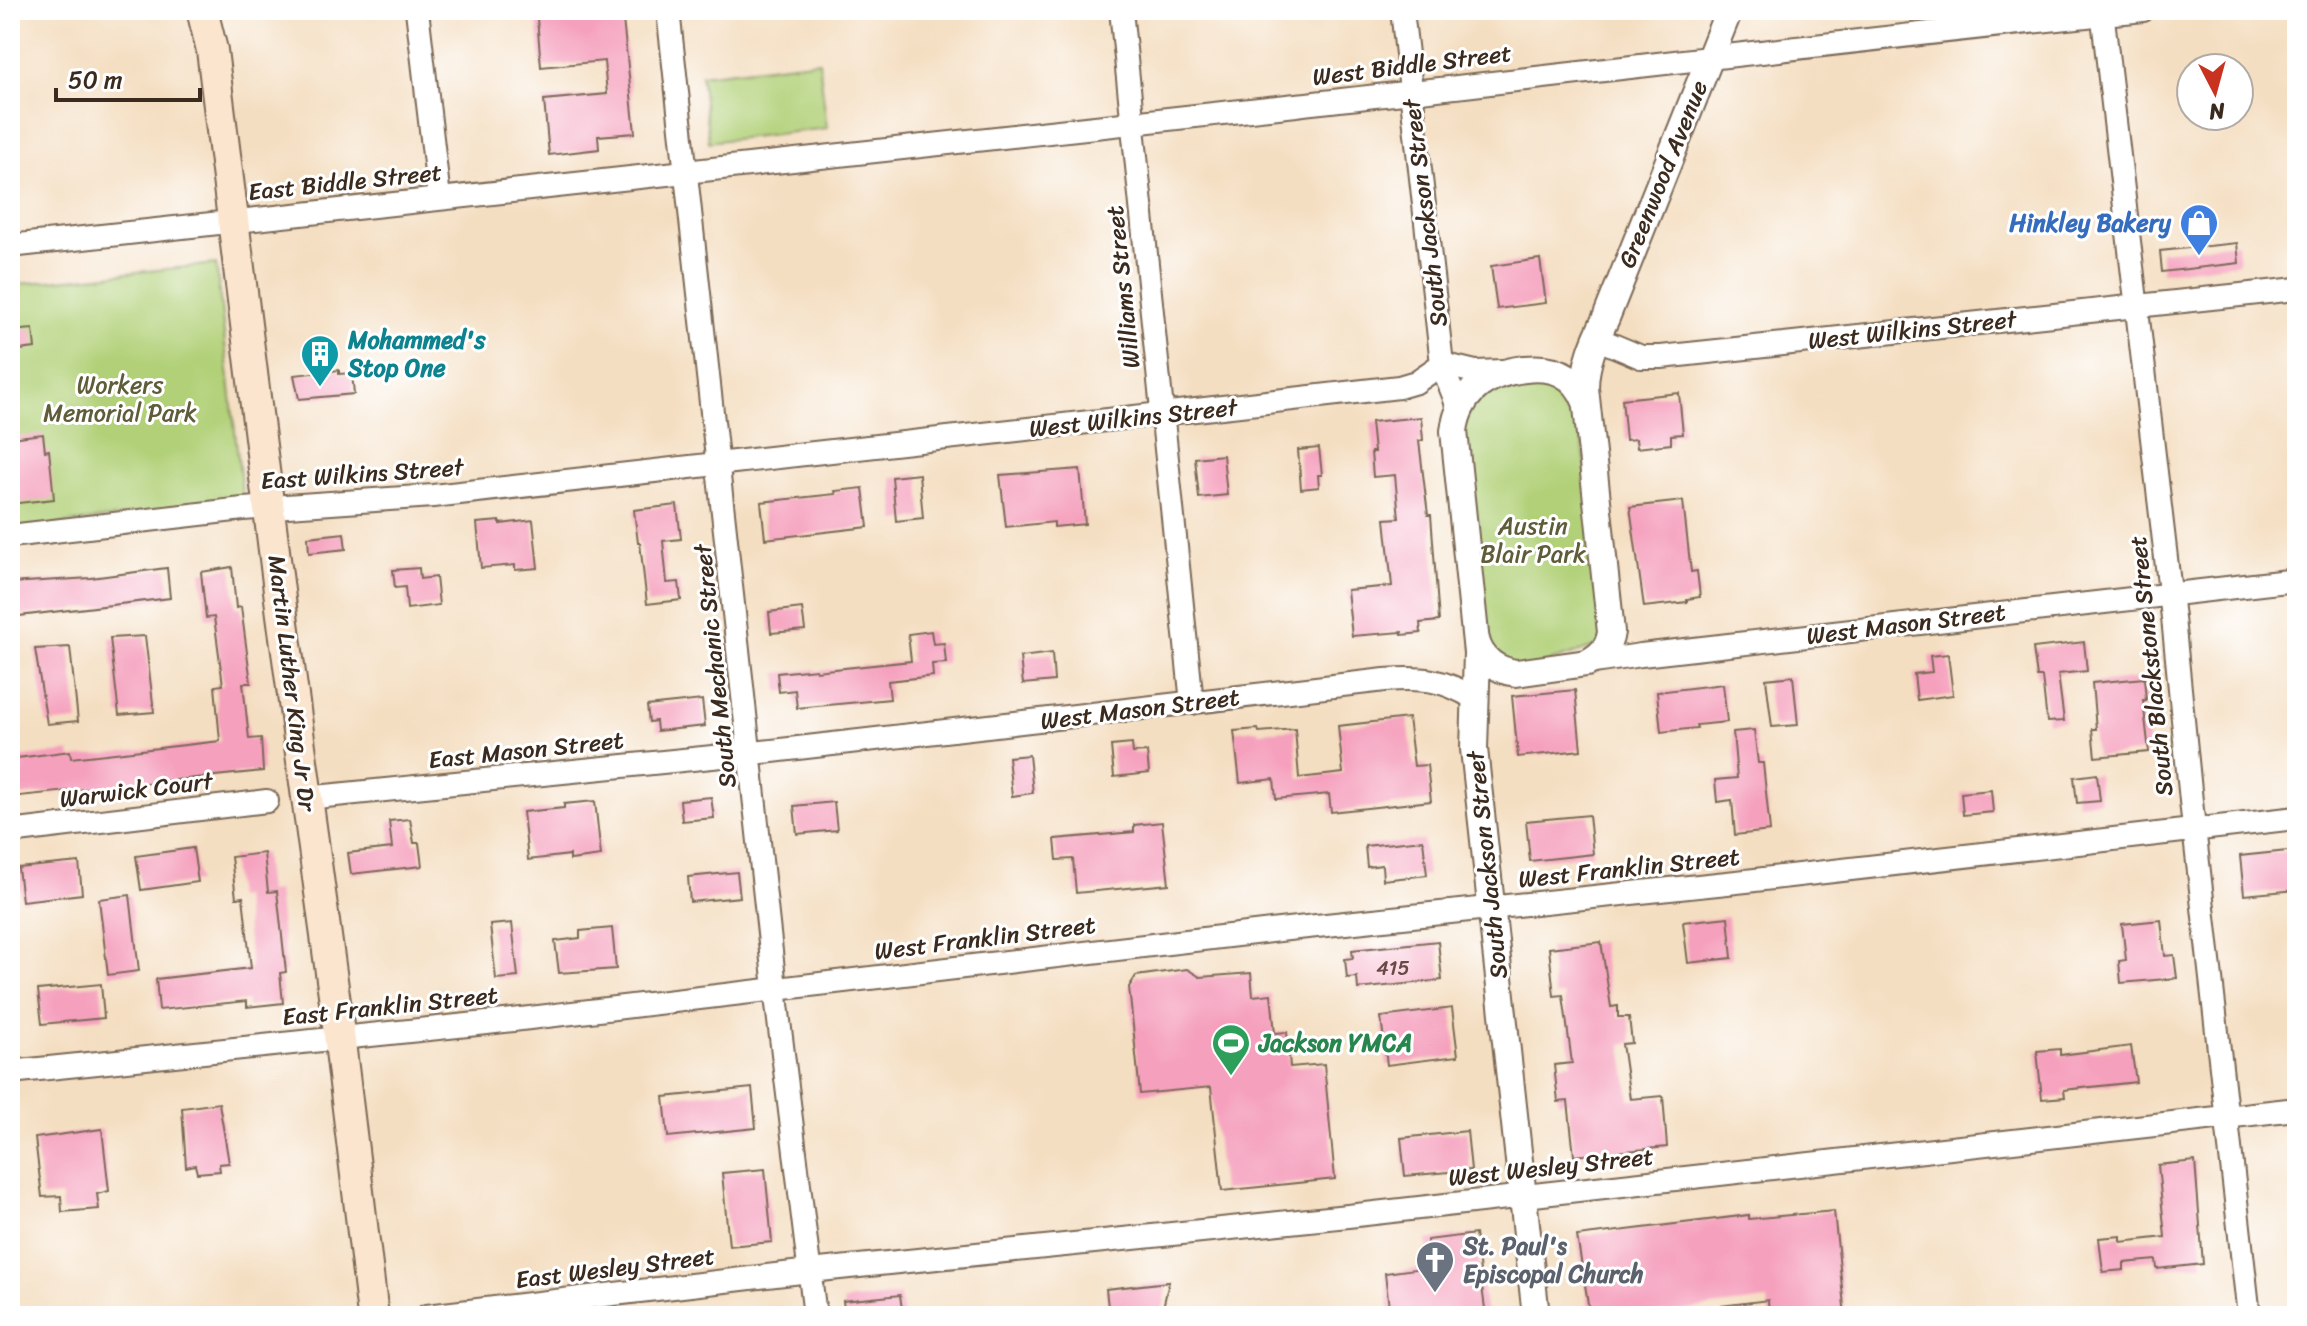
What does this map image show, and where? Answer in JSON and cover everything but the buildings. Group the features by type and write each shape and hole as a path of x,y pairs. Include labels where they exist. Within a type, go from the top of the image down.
{"main road":[{"name":"Martin Luther King Jr Dr","path":"202,10 212,50 373,1316"},
{"name":"Martin Luther King Jr Dr","path":"212,50 216,10"}],"street":[{"path":"417,10 439,198"},
{"name":"South Mechanic Street","path":"668,10 775,988 815,1316"},
{"name":"Williams Street","path":"1121,10 1192,703"},
{"name":"South Jackson Street","path":"1402,10 1442,364 1455,395 1458,414 1454,442 1476,638 1474,749 1536,1316"},
{"name":"Greenwood Avenue","path":"1611,632 1585,379 1596,338 1729,10"},
{"name":"West Biddle Street","path":"686,171 2102,12 2143,10"},
{"name":"South Blackstone Street","path":"2102,12 2138,306 2249,1316"},
{"name":"East Biddle Street","path":"10,246 686,171"},
{"name":"West Wilkins Street","path":"1596,338 1649,358 2297,289"},
{"path":"1442,364 1475,372 1541,368 1573,359 1596,338"},
{"name":"West Wilkins Street","path":"719,464 1399,387 1416,382 1442,364"},
{"path":"1541,368 1558,371 1574,380 1586,402"},
{"path":"1458,414 1474,390 1503,371"},
{"name":"East Wilkins Street","path":"10,536 243,509 433,496 719,464"},
{"name":"West Mason Street","path":"751,753 1408,678 1448,684 1474,698 1489,682 1503,675 1641,655 2297,580"},
{"path":"1611,632 1627,649 1641,655"},
{"path":"1587,663 1607,647 1611,632"},
{"path":"1476,638 1479,651 1491,664 1516,673"},
{"name":"East Mason Street","path":"306,798 751,753"},
{"name":"Warwick Court","path":"10,832 267,801"},
{"name":"West Franklin Street","path":"775,988 2297,818"},
{"name":"East Franklin Street","path":"10,1072 487,1023 775,988"},
{"name":"West Wesley Street","path":"810,1271 1084,1244 2297,1109"},
{"name":"East Wesley Street","path":"427,1316 810,1271"}],"shaded area":[{"path":"664,1304 666,1316 558,1316"}],"green space":[{"path":"819,61 827,128 709,142 701,75"},
{"name":"Workers Memorial Park","path":"216,264 243,502 10,530 10,285"},
{"name":"Austin Blair Park","path":"1486,380 1574,380 1610,642 1516,673 1476,638 1454,442"}],"place":[{"name":"Hinkley Bakery","path":"2199,257"},
{"name":"Mohammed's Stop One","path":"320,388"},
{"name":"Jackson YMCA","path":"1231,1077"},
{"name":"St. Paul's Episcopal Church","path":"1435,1294"}]}
